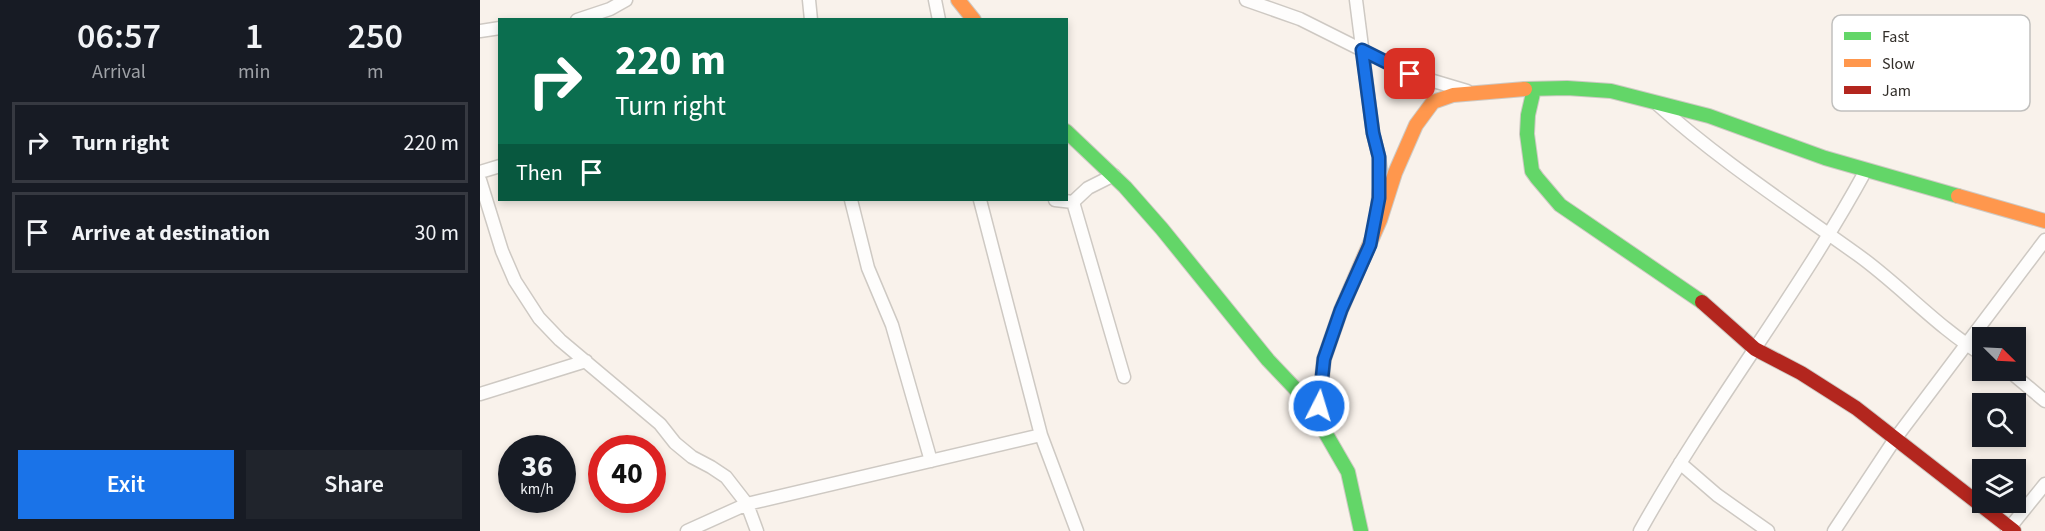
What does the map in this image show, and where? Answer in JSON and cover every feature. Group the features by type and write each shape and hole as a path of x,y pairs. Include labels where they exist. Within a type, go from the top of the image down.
{"street":[{"path":"582,18 610,9 626,0"},
{"path":"809,0 811,18"},
{"path":"936,0 939,18"},
{"path":"958,0 972,18"},
{"path":"1246,0 1300,19 1410,74 1476,93"},
{"path":"1356,0 1381,174 1370,245"},
{"path":"480,31 498,28"},
{"path":"1322,427 1319,406 1324,359 1341,310 1389,196 1395,173 1416,125 1433,102 1453,95 1534,89 1587,88 1611,91 1709,116 1797,149 2045,221"},
{"path":"1534,89 1529,106 1528,143 1532,171 1560,205 1697,298 1755,350 1816,382 1856,408 1949,479 2010,530 2045,484"},
{"path":"1654,101 1689,133 1859,256 1943,328 1972,348"},
{"path":"1068,133 1114,175 1162,229 1268,360 1307,401 1348,472 1361,531"},
{"path":"480,172 498,167"},
{"path":"1640,531 1680,463 1755,350 1866,170"},
{"path":"1064,201 1073,202 1088,188 1114,175"},
{"path":"480,180 502,251 515,281 539,318 560,340 660,423 675,443 692,457 726,477 747,504 757,531"},
{"path":"851,201 868,268 892,325 931,461"},
{"path":"980,201 1041,435 1077,531"},
{"path":"1073,202 1124,377"},
{"path":"1834,531 1895,439 2045,240"},
{"path":"480,394 586,361"},
{"path":"2021,381 2045,401"},
{"path":"687,531 747,504 1041,435"},
{"path":"1680,463 1717,495 1768,531"}],"traffic: fast":[{"path":"1525,89 1567,88 1611,91 1709,116 1825,158 1958,196"},
{"path":"1534,89 1528,115 1527,134 1532,171 1537,178 1560,205 1702,302"},
{"path":"1068,133 1125,187 1268,360 1307,401 1348,472 1361,531"}],"traffic: slow":[{"path":"958,0 972,18"},
{"path":"1322,427 1319,407 1324,359 1341,310 1380,220 1395,173 1416,125 1433,102 1453,95 1525,89"},
{"path":"1958,196 2045,221"}],"traffic: jam":[{"path":"1702,302 1755,349 1801,373 1856,408 2014,531"}],"route":[{"path":"1319,406 1324,359 1341,310 1370,245 1379,198 1381,174 1362,50 1410,74"}]}
